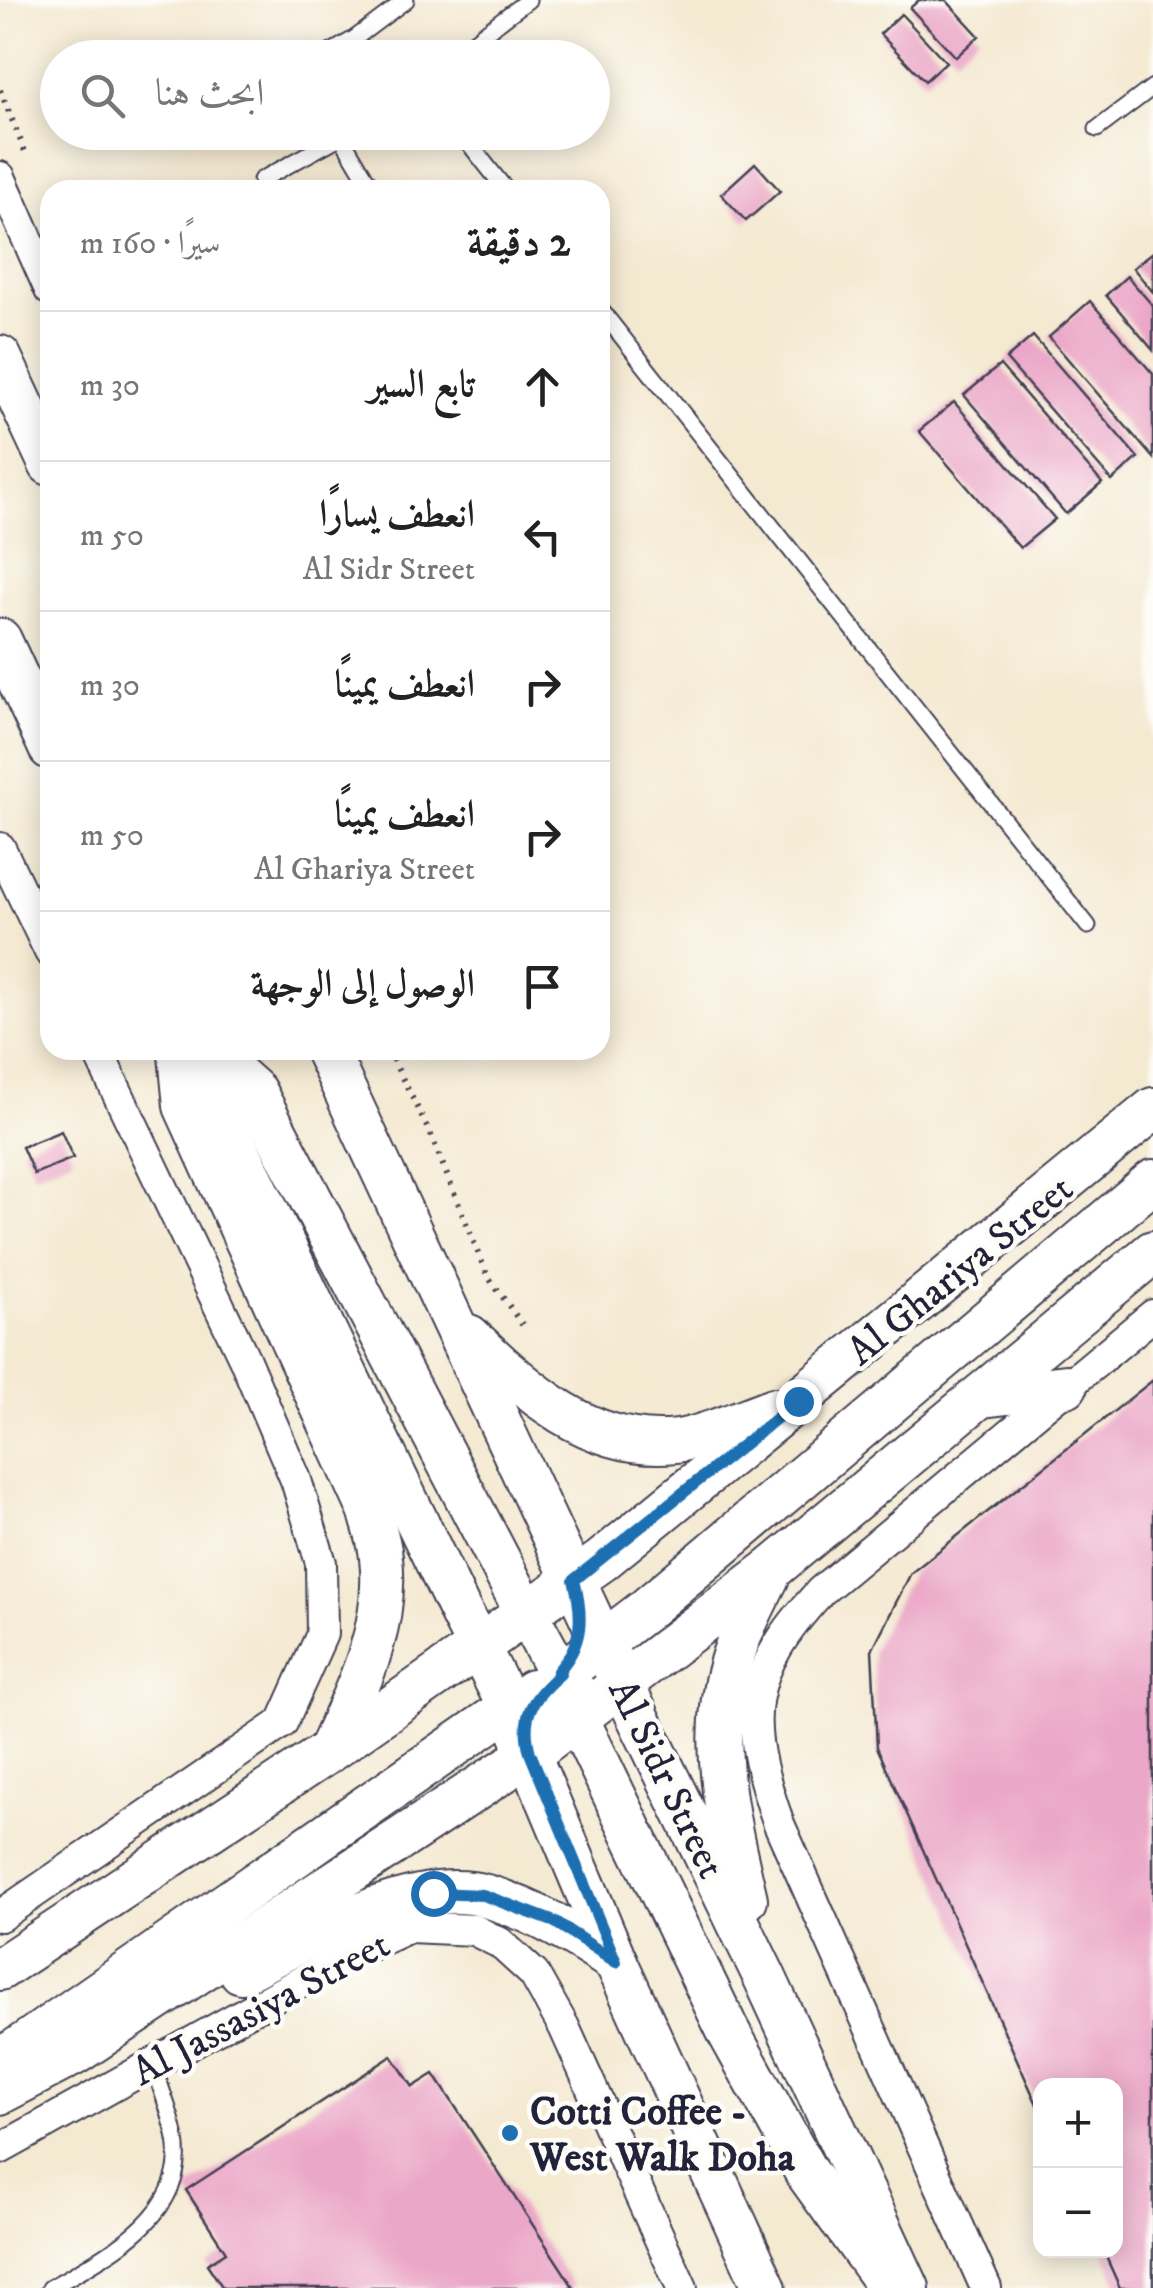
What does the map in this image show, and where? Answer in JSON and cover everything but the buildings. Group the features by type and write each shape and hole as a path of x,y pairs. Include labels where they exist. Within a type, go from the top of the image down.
{"main road":[{"path":"0,357 40,443"},
{"path":"0,640 40,726"},
{"path":"181,1060 185,1106 370,1512 382,1558 382,1607 373,1648 328,1751"},
{"path":"195,1060 510,1709 616,1962 766,2288"},
{"path":"219,1060 255,1092 527,1614 720,2014 771,2109 806,2172 890,2288"},
{"name":"Al Sidr Street","path":"331,1060 908,2288"},
{"name":"Al Ghariya Street","path":"478,1647 574,1580 1153,1110"},
{"path":"0,2061 510,1709 644,1611 1153,1181"},
{"path":"530,1753 772,1568 1153,1252"},
{"path":"455,1322 557,1412 617,1438 678,1441 798,1401"},
{"path":"982,1396 1066,1386"},
{"path":"765,1978 727,1821 720,1746 721,1713 730,1664 772,1568"},
{"path":"530,1753 525,1727 528,1713 542,1689 570,1658 579,1636 580,1609 574,1580"},
{"path":"0,1969 478,1647 501,1639 524,1641 544,1655 569,1688 588,1697 602,1696 622,1684"},
{"name":"Al Jassasiya Street","path":"0,2093 74,2054 530,1753"},
{"path":"74,2054 352,1917 433,1893 483,1895 519,1908 555,1922 616,1962"}],"street":[{"path":"0,177 40,267"},
{"path":"0,848 40,931"},
{"path":"0,1916 282,1723 322,1634 321,1564 296,1480 244,1358 102,1060"},
{"path":"1066,1386 1153,1315"},
{"name":"Al Sidr Street","path":"986,2288 779,1824 759,1768 754,1715 770,1655 794,1620 821,1591 1066,1386"},
{"name":"Al Jassasiya Street","path":"0,2149 351,1954 409,1927 474,1930 500,1942 534,1974 564,2028 682,2288"}],"lane":[{"path":"352,40 406,0"},
{"path":"475,40 528,0"},
{"path":"1097,129 1153,88"},
{"path":"261,180 318,150"},
{"path":"353,150 368,180"},
{"path":"474,150 498,180"},
{"path":"610,323 1088,926"},
{"path":"50,2288 122,2245 152,2217 172,2181 177,2147 153,2064"}],"path":[{"path":"393,1060 431,1134 487,1275 536,1341"}],"place":[{"name":"Cotti Coffee - West Walk Doha","path":"510,2133"}],"route":[{"path":"433,1893 483,1895 555,1922 616,1962 530,1753 525,1727 528,1713 542,1689 560,1674 558,1671 576,1645 581,1618 574,1580 798,1401"}]}
